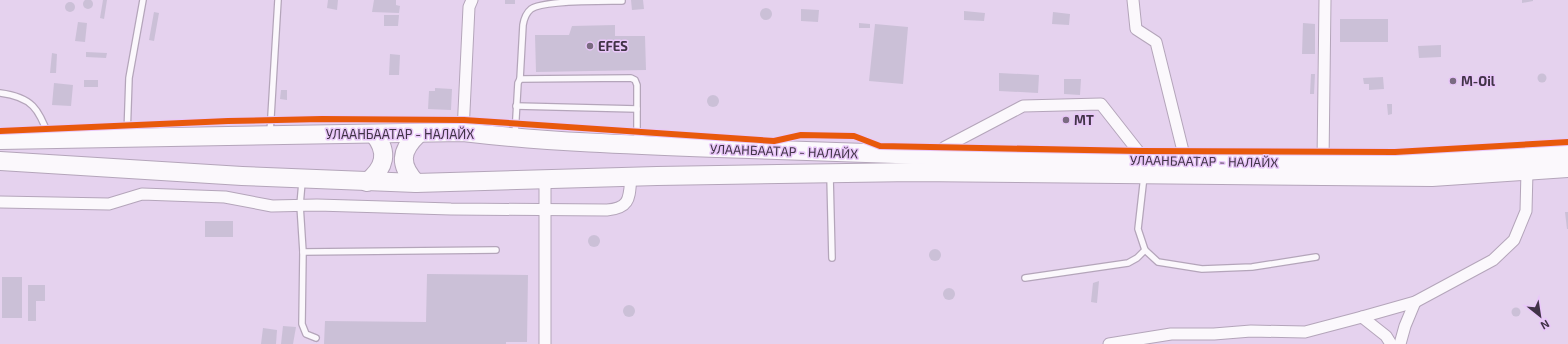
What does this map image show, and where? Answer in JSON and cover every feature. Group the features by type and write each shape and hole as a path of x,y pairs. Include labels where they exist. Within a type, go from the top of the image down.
{"highway":[{"name":"УЛААНБААТАР - НАЛАЙХ","path":"0,140 418,134 463,132 515,138 637,145 935,155 1145,168 1432,177 1568,168"},
{"path":"367,182 378,173 382,165 383,154 380,141 374,134"},
{"path":"416,183 408,175 404,166 404,158 405,151 410,141 418,134"},
{"name":"УЛААНБААТАР - НАЛАЙХ","path":"0,161 302,179 416,183 631,177 1145,168 1183,162 1436,162 1568,154"}],"street":[{"path":"463,132 469,7 472,0"},
{"path":"1133,0 1136,30 1156,42 1184,151 1183,162"},
{"path":"1323,162 1325,0"},
{"path":"935,155 945,147 1022,106 1101,104 1145,168"},
{"path":"1109,344 1171,334 1251,331 1305,332 1415,302 1494,260 1514,240 1526,211 1527,171"},
{"path":"0,202 108,204 142,194 225,198 272,206 300,205 544,210 616,209 624,206 629,199 631,177"},
{"path":"545,180 545,344"},
{"path":"1400,344 1405,326 1415,302"},
{"path":"1362,317 1386,336 1391,344"}],"lane":[{"path":"127,138 129,78 144,0"},
{"path":"270,135 278,0"},
{"path":"515,138 516,106 518,83 520,79 523,25 525,17 532,8 549,2 622,1"},
{"path":"520,79 631,78 635,80 637,85 637,145"},
{"path":"0,92 34,105 42,117 50,139"},
{"path":"516,106 637,109"},
{"path":"1145,168 1138,229 1145,250 1158,262 1202,269 1252,267 1316,257"},
{"path":"830,173 832,258"},
{"path":"302,179 300,205 304,252 302,324 306,334 316,338"},
{"path":"304,252 496,250"},
{"path":"1026,278 1128,263 1138,258 1145,250"}],"building":[{"path":"86,-1 90,-1 92,0 92,8 86,9 83,6 83,2"},
{"path":"103,0 107,0 104,19 100,18"},
{"path":"328,0 338,0 337,10 327,8"},
{"path":"374,0 396,0 396,5 400,6 399,13 372,12"},
{"path":"505,0 515,0 515,4 505,4"},
{"path":"631,0 643,0 644,9 632,10"},
{"path":"1522,0 1533,0 1533,1 1522,3"},
{"path":"68,2 72,2 74,3 74,11 68,12 65,9 65,5"},
{"path":"764,8 768,8 772,14 768,20 764,20 760,16 760,12"},
{"path":"801,9 819,10 818,22 801,21"},
{"path":"964,11 985,13 984,21 964,20"},
{"path":"154,12 159,13 154,41 149,40"},
{"path":"1053,12 1070,14 1069,25 1052,24"},
{"path":"384,15 399,15 398,26 384,26"},
{"path":"1340,19 1388,19 1388,42 1340,42"},
{"path":"78,22 87,23 85,42 75,41"},
{"path":"859,23 870,24 870,28 859,28"},
{"path":"1303,23 1315,24 1315,54 1302,54"},
{"path":"875,24 908,27 903,84 869,81"},
{"name":"EFES","path":"615,25 615,36 645,36 646,70 536,72 535,35 569,35 572,26"},
{"path":"1441,45 1441,57 1419,58 1418,46"},
{"path":"86,52 107,53 106,58 86,57"},
{"path":"52,53 57,54 56,73 50,73"},
{"path":"390,54 400,55 399,75 389,75"},
{"path":"999,73 1039,75 1038,93 999,91"},
{"path":"1311,74 1315,74 1314,94 1310,94"},
{"path":"1540,74 1544,74 1546,78 1544,82 1540,82 1538,80 1538,76"},
{"path":"1383,77 1384,89 1369,90 1369,84 1364,84 1363,78"},
{"path":"1064,79 1081,79 1080,95 1064,94"},
{"path":"84,80 98,80 98,87 84,87"},
{"path":"54,83 73,85 71,106 52,105"},
{"path":"435,88 452,89 451,110 428,109 429,91 435,91"},
{"path":"281,90 287,90 287,100 280,99"},
{"path":"711,95 715,95 719,101 715,107 711,107 707,103 707,99"},
{"path":"1387,104 1392,104 1392,114 1388,115"},
{"path":"1565,212 1568,212 1568,229 1567,229"},
{"path":"205,221 233,221 233,237 205,237"},
{"path":"594,235 598,237 600,241 598,245 594,247 590,245 588,241 590,237"},
{"path":"933,249 937,249 941,255 937,261 933,261 929,257 929,253"},
{"path":"427,274 528,275 527,342 506,342 506,344 324,344 325,321 426,322"},
{"path":"2,277 22,277 22,318 2,318"},
{"path":"1099,281 1097,303 1091,302 1093,283"},
{"path":"28,285 45,285 45,301 36,301 36,321 28,321"},
{"path":"947,288 951,288 955,294 951,300 947,300 943,296 943,292"},
{"path":"627,305 631,305 635,311 631,317 627,317 623,313 623,309"},
{"path":"1514,308 1518,308 1520,312 1518,316 1514,316 1512,314 1512,310"},
{"path":"283,326 296,327 293,344 281,344"},
{"path":"263,328 277,330 276,344 261,344"}],"cycle path":[{"path":"0,131 228,121 322,119 464,120 774,141 801,135 854,136 880,146 1139,151 1395,152 1568,142"}],"place":[{"name":"EFES","path":"590,46"},
{"name":"M-Oil","path":"1453,81"},
{"name":"MT","path":"1066,120"}]}
